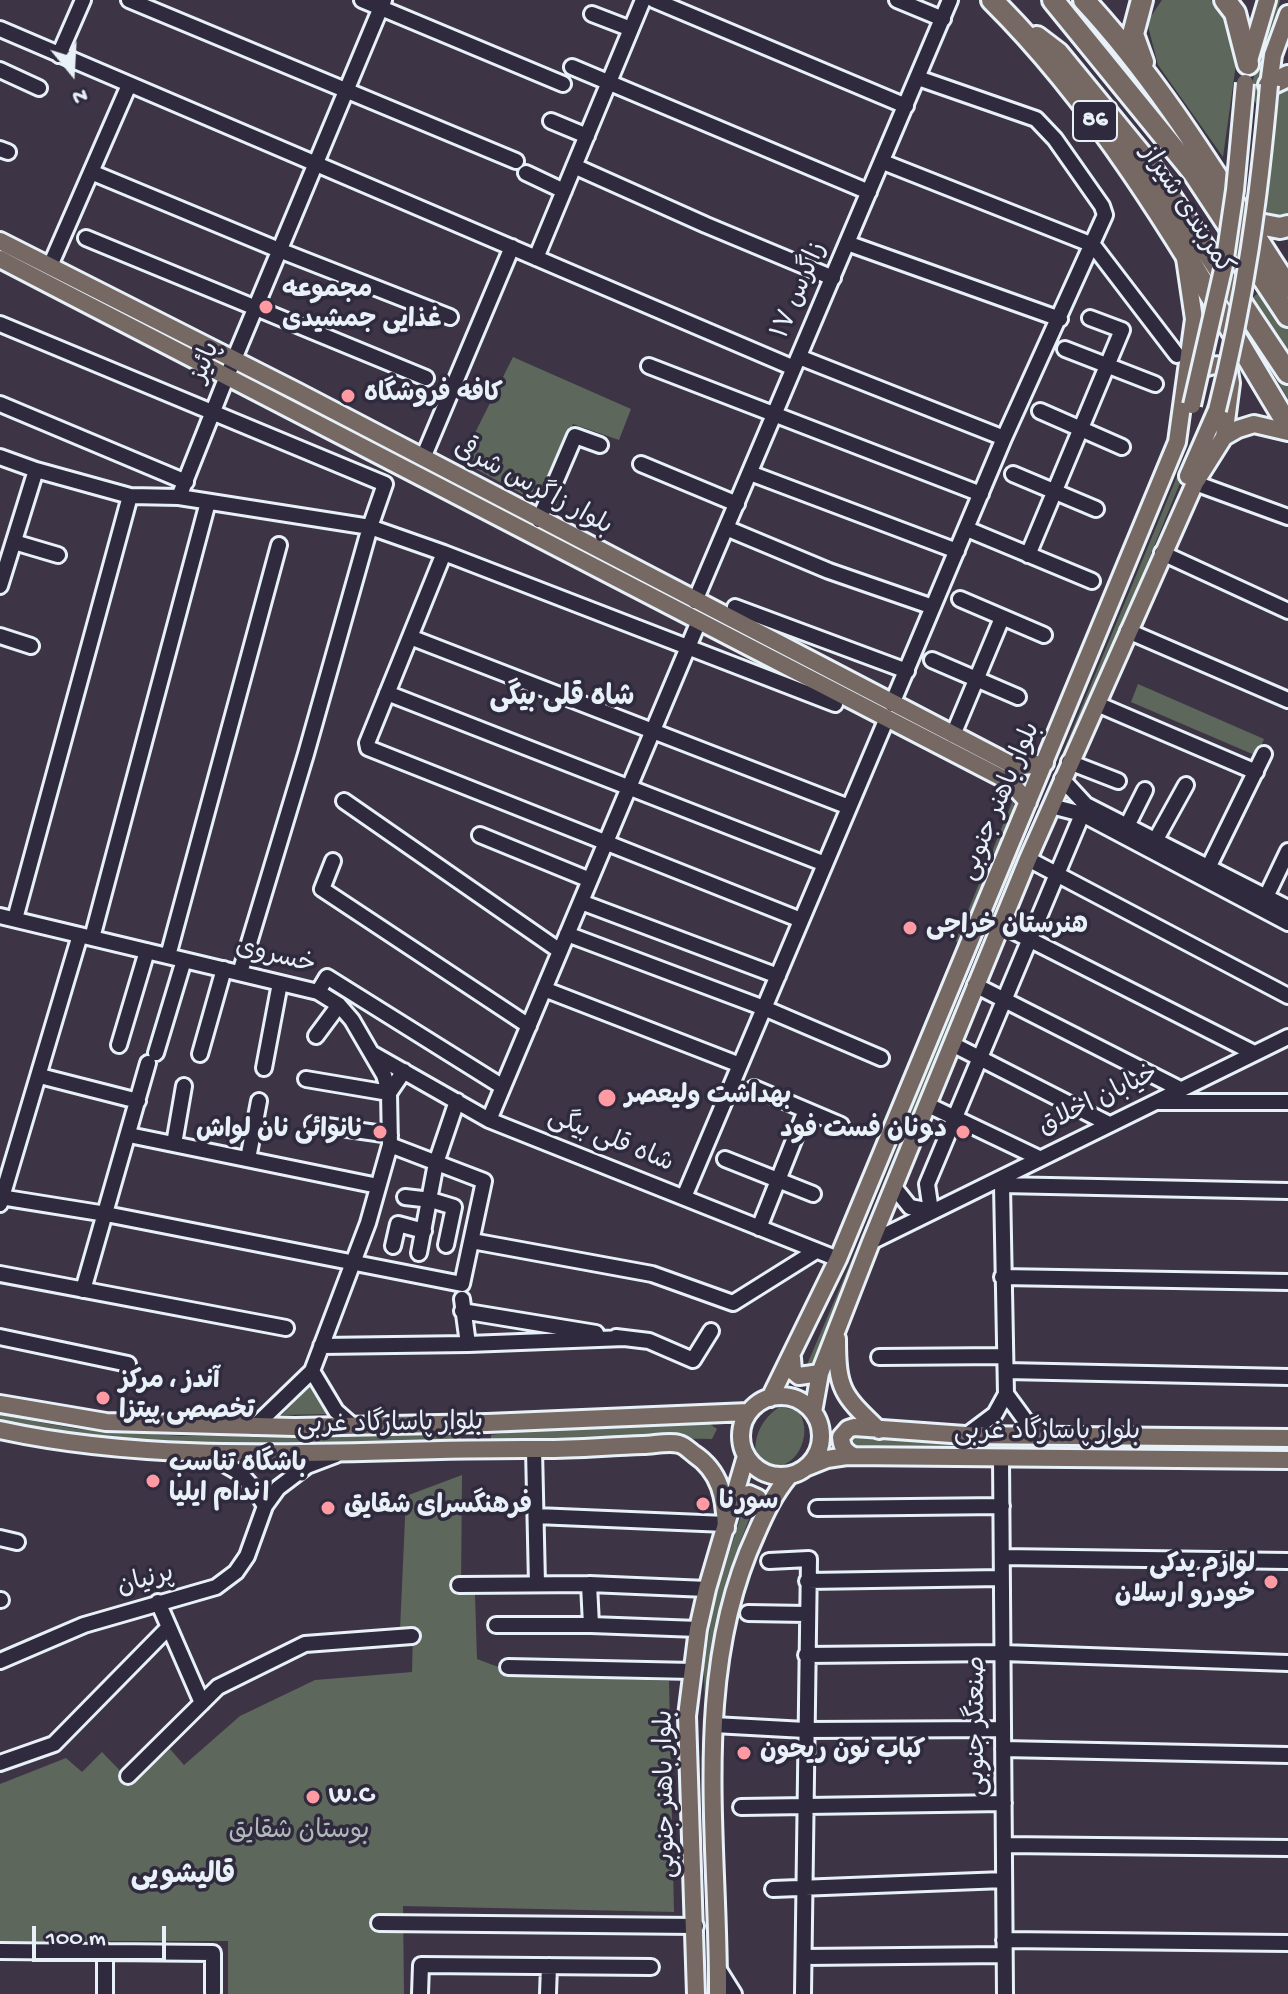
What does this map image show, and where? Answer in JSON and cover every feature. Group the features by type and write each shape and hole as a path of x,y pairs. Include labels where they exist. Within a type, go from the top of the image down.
{"highway":[{"path":"1053,0 1193,172 1288,316"},
{"name":"کمربندی شیراز","path":"1084,0 1152,84 1288,287"},
{"path":"1142,0 1133,34 1152,84"},
{"path":"1225,0 1235,13 1246,74"},
{"path":"999,6 1058,53 1148,163 1288,373"},
{"name":"کمربندی شیراز","path":"999,6 1088,111 1165,221 1288,425"},
{"path":"1269,85 1288,76"},
{"path":"1244,221 1280,228 1288,226"}],"main road":[{"path":"1095,644 1135,564 1184,444 1224,265 1246,74 1267,0"},
{"path":"1119,653 1153,559 1217,410 1248,270 1273,55 1288,14"},
{"name":"بلوار زاگرس شرقی","path":"0,241 50,266 227,376 586,554 695,601 794,661 1013,774"},
{"name":"بلوار باهنر جنوبی","path":"770,1398 838,1259 1177,442 1194,319 1184,253"},
{"name":"بلوار زاگرس شرقی","path":"0,259 157,330 234,360 298,392 539,520 586,554 699,621 794,661"},
{"path":"1184,377 1206,366 1219,365 1229,371 1231,383 1224,437"},
{"path":"289,407 298,392"},
{"path":"1224,437 1254,424 1288,432"},
{"name":"بلوار باهنر جنوبی","path":"813,1412 820,1373 1028,859 1162,553 1195,483 1224,437"},
{"name":"بلوار زاگرس شرقی","path":"889,711 953,735 1013,774 1028,802"},
{"path":"1013,774 1045,763"},
{"path":"837,1330 837,1373 843,1391 879,1430"},
{"path":"792,1358 793,1371 799,1376 820,1373"},
{"path":"770,1398 793,1398 813,1412 820,1427 819,1449 807,1467 789,1476 769,1475 746,1456 741,1434 749,1412 770,1398"},
{"name":"بلوار پاسارگاد غربی","path":"0,1404 106,1422 254,1427 487,1423 749,1412"},
{"path":"487,1423 489,1447"},
{"name":"بلوار پاسارگاد غربی","path":"854,1456 842,1446 841,1437 854,1427 967,1435 1288,1438"},
{"name":"بلوار پاسارگاد غربی","path":"0,1430 48,1440 116,1448 192,1451 534,1449 679,1443 705,1461 717,1477 724,1495 726,1526"},
{"path":"1147,1437 1147,1458"},
{"name":"بلوار باهنر جنوبی","path":"695,1990 696,1926 687,1741 693,1671 707,1589 746,1456"},
{"name":"بلوار پاسارگاد غربی","path":"807,1467 827,1459 854,1456 1288,1460"},
{"name":"بلوار باهنر جنوبی","path":"719,1994 714,1725 720,1644 735,1583 775,1492 789,1476"},
{"path":"733,1498 749,1494 758,1498 765,1514"}],"street":[{"path":"59,55 83,0"},
{"path":"129,0 516,161"},
{"path":"362,0 382,4 563,84"},
{"path":"536,258 643,0"},
{"path":"654,0 906,106"},
{"path":"897,0 943,19"},
{"name":"زاگرس ۱۷","path":"695,601 950,0"},
{"name":"پائیز","path":"179,497 382,4"},
{"path":"592,14 631,29"},
{"path":"0,29 536,258 797,362 900,397 1004,438"},
{"path":"572,67 869,192"},
{"path":"1,74 39,88"},
{"path":"684,1197 1004,438 1105,215 1102,206 1044,125 1036,119 918,78"},
{"path":"50,266 129,85"},
{"path":"551,121 587,136"},
{"path":"883,162 1093,245 1177,355"},
{"path":"574,166 833,278"},
{"path":"91,172 450,317"},
{"path":"526,173 564,191"},
{"path":"86,238 426,378"},
{"path":"847,243 1060,319"},
{"path":"423,458 512,247"},
{"path":"1090,318 1122,330 1150,319"},
{"path":"0,324 385,484 240,973"},
{"path":"1028,555 1122,330"},
{"path":"1065,349 1155,384"},
{"path":"649,366 981,494"},
{"path":"0,404 186,482"},
{"path":"1040,411 1122,447"},
{"path":"539,520 575,436 600,445"},
{"path":"0,457 130,496 179,497 370,527 835,704"},
{"path":"641,464 737,504"},
{"path":"0,586 8,550 36,470"},
{"path":"750,473 957,551"},
{"path":"1013,474 1096,509"},
{"path":"1195,483 1288,517"},
{"path":"7,917 130,496"},
{"path":"208,502 86,936 1,1199 106,1214 353,1263 462,1298 625,1338 649,1341 693,1360 711,1331"},
{"path":"726,528 829,571 933,607"},
{"path":"967,529 1092,581"},
{"path":"168,956 279,545"},
{"path":"8,550 58,555"},
{"path":"444,553 367,743 368,748 801,920"},
{"path":"1162,553 1288,611"},
{"path":"960,599 1044,635"},
{"path":"735,607 907,671"},
{"path":"953,735 1002,618"},
{"path":"489,1120 699,621"},
{"path":"1128,631 1288,700"},
{"path":"0,636 31,646"},
{"path":"410,637 849,807"},
{"path":"932,660 1018,697"},
{"path":"387,693 825,864"},
{"path":"1097,704 1256,772"},
{"path":"1208,868 1264,754"},
{"path":"1069,762 1118,781"},
{"path":"1062,779 1084,810 1288,923"},
{"path":"1155,841 1186,785"},
{"path":"1127,826 1145,790"},
{"path":"344,801 560,951"},
{"path":"1051,806 1084,810 1127,826 1288,908"},
{"path":"894,1187 910,1207 931,1211 927,1184 1084,810"},
{"path":"480,835 590,880"},
{"path":"1266,897 1288,851"},
{"path":"1028,859 1288,996"},
{"path":"333,861 322,889 529,1026"},
{"path":"581,902 778,976"},
{"name":"خسروى","path":"7,917 318,992 339,1005 352,1020 384,1075 389,1093 390,1140 353,1263 312,1371"},
{"path":"1001,925 1254,1053"},
{"path":"567,934 764,1008 881,1058"},
{"path":"119,1045 147,951"},
{"path":"83,1290 138,1101 184,960"},
{"path":"200,1054 224,969"},
{"path":"318,992 327,977 503,1087"},
{"path":"264,1068 280,983"},
{"path":"975,985 1180,1089"},
{"path":"544,989 740,1065"},
{"path":"316,1036 339,1005"},
{"name":"خیابان اخلاق","path":"871,1242 931,1211 1000,1182 1039,1158 1288,1037"},
{"path":"952,1044 1109,1124"},
{"name":"شاه قلی بیگی","path":"373,1054 489,1120 838,1259"},
{"path":"306,1079 389,1093 404,1071"},
{"path":"40,1076 138,1101"},
{"path":"174,1144 184,1086"},
{"path":"754,1088 841,1125"},
{"path":"248,1159 259,1101"},
{"path":"419,1253 436,1163 457,1101"},
{"path":"1153,1102 1288,1102"},
{"path":"928,1105 1039,1158"},
{"path":"759,1228 806,1110"},
{"path":"313,1124 390,1140 436,1163 484,1181 462,1298 468,1344"},
{"path":"129,1135 378,1186"},
{"path":"725,1159 813,1194"},
{"path":"967,1435 995,1414 1006,1394 1000,1182 1288,1191"},
{"path":"405,1197 454,1207 446,1245"},
{"path":"393,1246 398,1224 424,1231"},
{"path":"472,1241 652,1274 733,1303 816,1251"},
{"path":"0,1274 286,1328"},
{"path":"1002,1277 1288,1282"},
{"path":"0,1337 128,1364"},
{"path":"321,1346 625,1338"},
{"path":"879,1357 1288,1377"},
{"path":"254,1427 312,1371 336,1411 353,1426"},
{"path":"1006,1394 1025,1420 1048,1436"},
{"path":"534,1449 537,1584"},
{"path":"192,1451 237,1470 253,1486 265,1506 293,1474 346,1452"},
{"name":"صنعتگر جنوبی","path":"1001,1457 1005,1994"},
{"name":"پرنیان","path":"0,1661 84,1625 216,1587 236,1572 247,1556 265,1506"},
{"path":"817,1508 1002,1506"},
{"path":"536,1516 726,1526"},
{"path":"0,1538 17,1542"},
{"path":"1002,1557 1288,1561"},
{"path":"769,1561 809,1559 803,1994"},
{"path":"807,1581 1002,1578"},
{"path":"589,1584 591,1625"},
{"path":"459,1585 589,1584 707,1589"},
{"path":"158,1602 202,1703"},
{"path":"748,1613 807,1614"},
{"path":"496,1625 698,1629"},
{"path":"0,1763 54,1744 169,1627"},
{"path":"128,1776 218,1687 305,1644 412,1636"},
{"path":"806,1655 1003,1653 1288,1663"},
{"path":"508,1667 693,1671"},
{"path":"714,1725 805,1730 1003,1729"},
{"path":"1003,1749 1288,1755"},
{"path":"741,1807 1004,1803"},
{"path":"1004,1845 1288,1848"},
{"path":"773,1889 1004,1880"},
{"path":"379,1923 696,1926"},
{"path":"804,1957 1004,1948 1288,1943"},
{"path":"0,1951 213,1953 213,1992"},
{"path":"105,1951 105,1994"},
{"path":"420,1994 421,1965 651,1967"},
{"path":"548,1994 549,1966"},
{"path":"719,1970 734,1994"}],"green space":[{"path":"1162,0 1211,0 1229,23 1237,57 1223,157 1158,65 1147,22"},
{"path":"1272,0 1280,0 1257,105 1250,93"},
{"path":"1288,87 1288,214 1282,216 1267,212 1267,201 1279,94"},
{"path":"1273,281 1288,305 1288,399 1236,311"},
{"path":"513,357 631,409 619,440 573,424 535,501 461,461"},
{"path":"1207,404 1212,405 816,1370 806,1367 870,1217 930,1062 988,933"},
{"path":"1138,684 1264,739 1257,756 1131,702"},
{"path":"1013,800 1014,809 958,945 956,940"},
{"path":"311,1385 330,1414 282,1415"},
{"path":"780,1407 797,1410 803,1420 803,1443 790,1461 781,1466 769,1466 757,1460 757,1437 763,1423"},
{"path":"0,1415 77,1429 182,1436 459,1435 463,1441 407,1446 127,1442 0,1425"},
{"path":"682,1422 710,1424 717,1429 712,1439 491,1440 491,1435 547,1428"},
{"path":"849,1433 1142,1440 1139,1450 857,1445 847,1439"},
{"path":"1168,1443 1288,1443 1288,1451 1169,1448"},
{"name":"بوستان شقایق","path":"462,1475 461,1593 475,1594 477,1659 520,1675 669,1681 674,1912 403,1906 404,1994 228,1994 228,1941 0,1941 0,1784 66,1758 82,1772 102,1752 132,1783 170,1749 184,1765 240,1716 315,1680 412,1672 413,1631 400,1630 406,1496"},
{"path":"746,1500 754,1505 728,1575 719,1613 705,1730 704,1667 714,1601"}],"place":[{"name":"مجموعه غذایی جمشیدی","path":"266,307"},
{"name":"کافه فروشگاه","path":"348,396"},
{"name":"هنرستان خراجی","path":"910,928"},
{"name":"بهداشت ولیعصر","path":"607,1098"},
{"name":"نانوائی نان لواش","path":"380,1132"},
{"name":"دونان فست فود","path":"963,1132"},
{"name":"آندز ، مرکز تخصصی پیتزا","path":"103,1398"},
{"name":"باشگاه تناسب اندام ایلیا","path":"153,1481"},
{"name":"سورنا","path":"703,1504"},
{"name":"فرهنگسرای شقایق","path":"328,1508"},
{"name":"لوازم یدکی خودرو ارسلان","path":"1271,1582"},
{"name":"کباب نون ریحون","path":"744,1753"},
{"name":"W.C","path":"313,1797"}],"district":[{"name":"شاه قلی بیگی","path":"562,700"},
{"name":"قالیشویی","path":"183,1878"}]}
